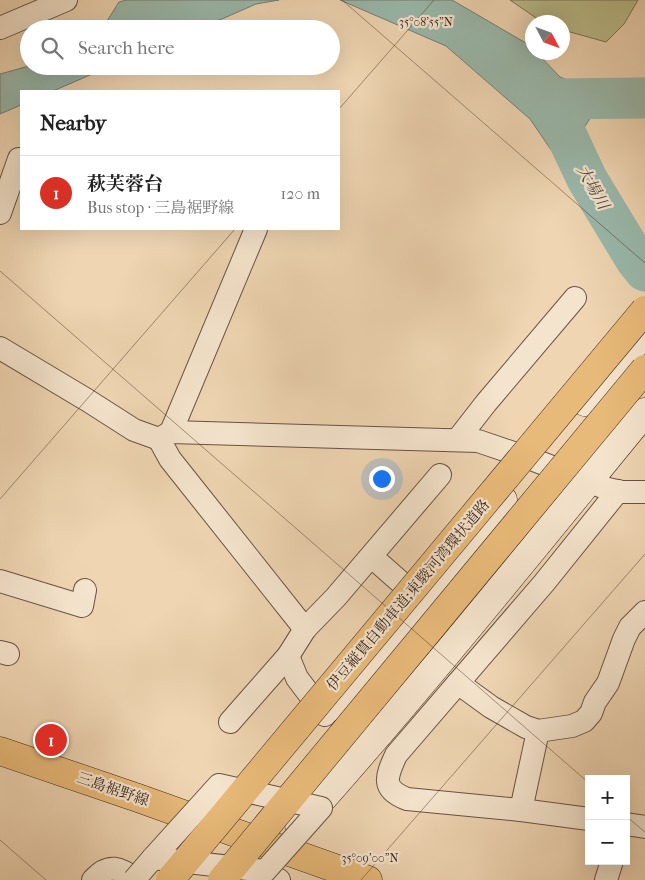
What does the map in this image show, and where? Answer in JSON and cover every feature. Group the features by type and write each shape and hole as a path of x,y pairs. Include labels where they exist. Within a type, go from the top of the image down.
{"main road":[{"name":"伊豆縦貫自動車道;東駿河湾環状道路","path":"170,880 645,310"},
{"path":"222,880 645,369"},
{"name":"三島裾野線","path":"0,751 368,880"},
{"path":"182,880 226,830"},
{"path":"265,877 278,848"}],"street":[{"path":"0,28 66,0"},
{"path":"0,213 13,158"},
{"path":"256,230 165,436 170,460 305,629"},
{"path":"458,439 575,298"},
{"path":"226,830 422,601 534,460 645,332"},
{"path":"0,348 134,430 165,436 458,439 478,441 534,460 588,482 618,491 645,492"},
{"path":"278,848 356,762 645,412"},
{"path":"230,722 288,656 305,629 372,557 440,475"},
{"path":"585,818 407,799 391,791 387,782 389,771 396,755 544,583 618,491"},
{"path":"372,557 422,601"},
{"path":"521,563 544,583"},
{"path":"0,581 82,606 85,590"},
{"path":"458,683 491,707 526,727 538,731 572,726 584,721 591,713 595,702 608,683 630,627 645,612"},
{"path":"288,656 296,678 325,715"},
{"path":"153,858 265,877 392,725 398,731 341,798"},
{"path":"521,810 538,731"},
{"path":"118,880 153,858 219,785 321,808"},
{"path":"630,825 645,827"},
{"path":"606,880 611,865"}],"green space":[{"path":"510,0 638,0 624,24 606,42 570,32 570,15 532,15"}],"shaded area":[{"path":"126,0 279,0 256,4 220,20 108,20 119,2"},
{"path":"340,0 452,0 525,43 525,60 544,60 560,77 606,95 560,163 530,119 446,46"},
{"path":"20,68 20,75 90,75 55,90 20,90 20,105 0,114 0,74"}],"waterway":[{"name":"大場川","path":"545,96 564,130 587,179 636,260 645,271"},
{"name":"大場川","path":"548,99 645,98"}],"place":[{"name":"萩芙蓉台","path":"51,740"}]}
